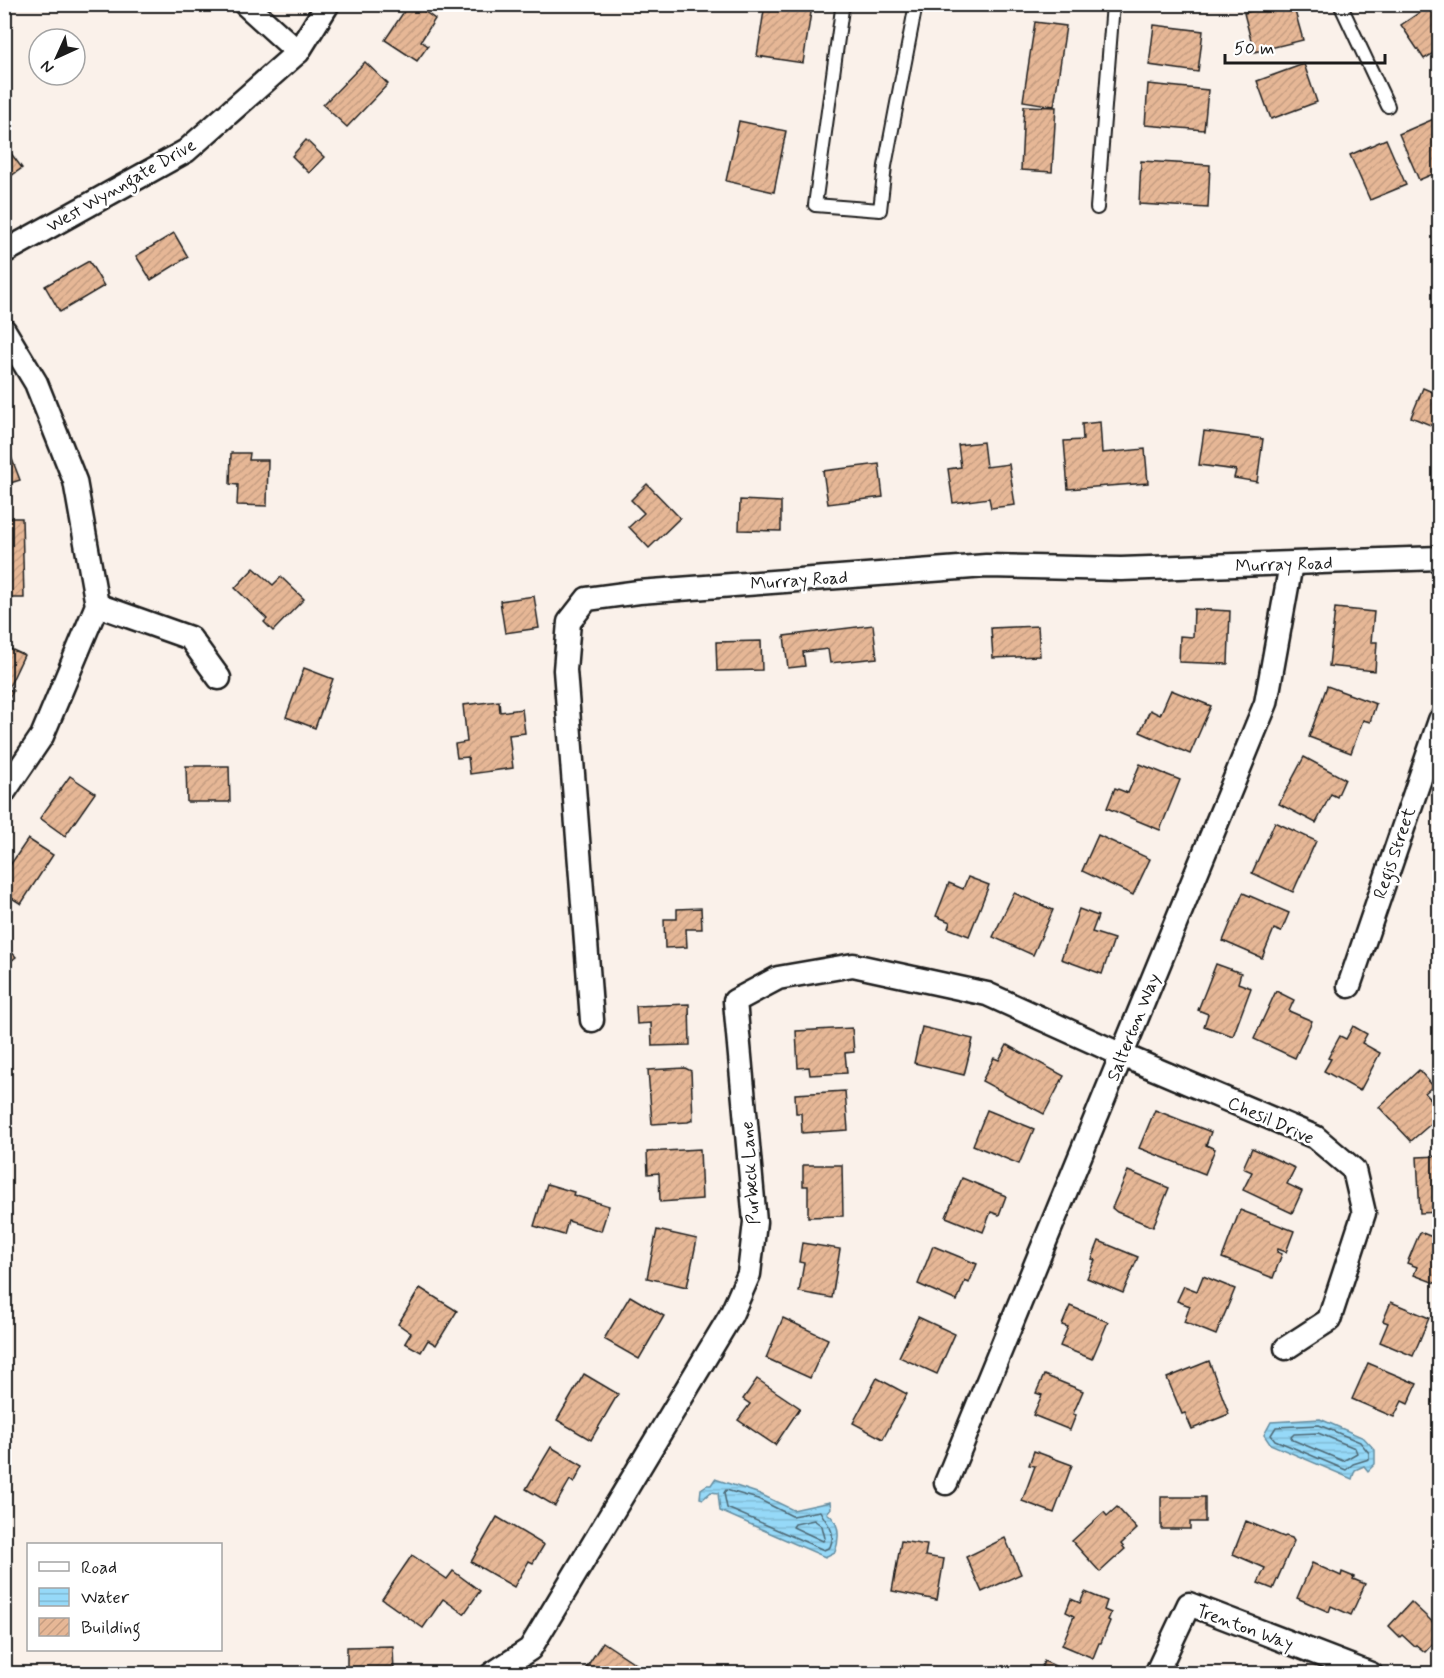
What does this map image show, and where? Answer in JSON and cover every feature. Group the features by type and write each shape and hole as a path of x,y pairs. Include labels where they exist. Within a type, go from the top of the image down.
{"street":[{"path":"245,4 298,52"},
{"name":"West Wynngate Drive","path":"4,252 186,151 298,52 328,4"},
{"path":"4,330 36,383 75,481 97,604 42,736 4,792"},
{"name":"Murray Road","path":"592,1020 566,670 569,622 586,599 639,592 986,566 1122,569 1440,558"},
{"name":"Salterton Way","path":"946,1483 1266,703 1291,564"},
{"path":"97,604 190,638 219,678"},
{"name":"Regis Street","path":"1349,986 1440,720"},
{"name":"Purbeck Lane","path":"492,1674 530,1649 731,1315 749,1274 755,1222 735,1001 778,978 853,965 987,994 1122,1055"},
{"name":"Chesil Drive","path":"1122,1055 1315,1137 1354,1170 1364,1213 1329,1320 1286,1348"},
{"name":"Trenton Way","path":"1156,1674 1190,1604 1371,1674"}],"lane":[{"path":"846,4 842,9 815,205 880,210 885,166 916,4"},
{"path":"1097,208 1113,4"},
{"path":"1340,4 1388,106"}],"water":[{"path":"1320,1419 1364,1438 1375,1450 1375,1464 1368,1471 1364,1466 1355,1470 1352,1479 1270,1444 1264,1435 1271,1422"},
{"path":"715,1479 760,1494 793,1510 830,1502 831,1508 827,1513 834,1521 838,1531 835,1552 825,1557 720,1511 718,1493 711,1492 703,1499 700,1498 701,1489 711,1485"}],"building":[{"path":"409,4 414,4 435,19 421,41 428,46 417,61 385,40"},
{"path":"765,4 812,6 803,63 757,56"},
{"path":"1278,4 1293,4 1303,40 1254,52 1244,13"},
{"path":"1432,4 1440,4 1440,49 1424,59 1401,25"},
{"path":"1035,22 1066,26 1054,106 1023,101"},
{"path":"1154,25 1203,31 1198,72 1149,65"},
{"path":"365,62 388,84 347,127 323,105"},
{"path":"1304,64 1317,102 1271,119 1257,81"},
{"path":"1148,84 1208,90 1204,130 1145,125"},
{"path":"1024,106 1056,107 1052,172 1021,170"},
{"path":"1436,118 1440,126 1440,171 1419,180 1399,134"},
{"path":"739,121 786,131 774,192 726,181"},
{"path":"1386,139 1406,185 1370,200 1350,155"},
{"path":"306,140 324,157 309,173 292,156"},
{"path":"4,144 22,168 4,181"},
{"path":"1141,161 1210,165 1208,208 1139,204"},
{"path":"174,233 188,257 151,280 136,256"},
{"path":"89,261 104,286 60,312 45,286"},
{"path":"1423,388 1440,395 1440,429 1411,417"},
{"path":"1100,422 1102,453 1145,449 1148,483 1068,489 1064,441 1083,440 1082,424"},
{"path":"1204,431 1263,439 1257,482 1234,478 1236,470 1199,465"},
{"path":"4,438 20,480 4,485"},
{"path":"983,442 986,467 1009,464 1015,505 991,508 989,498 953,503 948,469 961,467 958,445"},
{"path":"231,453 250,453 249,460 268,460 267,506 237,505 238,485 230,484"},
{"path":"879,464 883,497 828,504 823,471"},
{"path":"647,484 680,518 649,548 629,527 644,513 631,500"},
{"path":"740,500 781,502 781,531 739,530"},
{"path":"4,518 22,518 24,598 4,598"},
{"path":"254,568 273,585 281,577 304,599 273,631 264,622 267,619 235,588"},
{"path":"534,596 539,628 505,633 500,601"},
{"path":"1335,608 1374,612 1371,642 1377,642 1375,671 1329,666"},
{"path":"1194,609 1230,611 1228,664 1179,662 1180,636 1193,637"},
{"path":"873,625 877,658 830,663 828,649 803,652 805,666 788,668 784,636"},
{"path":"1038,626 1040,656 993,658 991,628"},
{"path":"761,641 762,670 717,671 716,642"},
{"path":"4,646 24,655 8,689 13,691 4,708"},
{"path":"304,668 333,679 315,728 286,717"},
{"path":"1327,686 1376,704 1370,722 1363,720 1351,753 1309,737"},
{"path":"1171,690 1211,706 1190,754 1140,732 1150,710 1160,715"},
{"path":"499,701 500,712 522,709 525,733 509,735 513,768 470,774 468,757 457,758 455,744 467,742 463,705"},
{"path":"1304,757 1345,779 1337,797 1331,794 1316,823 1279,804"},
{"path":"1140,764 1180,780 1160,830 1107,808 1115,788 1128,793"},
{"path":"186,766 229,766 230,802 187,802"},
{"path":"70,776 95,793 65,836 40,818"},
{"path":"1275,822 1316,841 1293,892 1252,873"},
{"path":"1098,835 1150,859 1133,895 1082,871"},
{"path":"28,839 53,855 21,904 4,893 4,874"},
{"path":"968,877 989,885 969,936 948,928 950,922 936,916 949,883 963,889"},
{"path":"1014,893 1053,910 1033,955 993,937"},
{"path":"1243,893 1289,913 1281,932 1274,929 1262,958 1223,941"},
{"path":"701,908 702,929 686,929 687,947 665,948 664,919 677,919 677,909"},
{"path":"1079,909 1098,916 1092,932 1114,939 1102,974 1061,959"},
{"path":"4,944 16,957 4,967"},
{"path":"1216,964 1241,973 1238,983 1251,988 1233,1036 1204,1026 1208,1014 1198,1010"},
{"path":"1276,991 1294,1000 1289,1011 1312,1021 1295,1058 1254,1039"},
{"path":"689,1004 690,1045 652,1046 651,1023 637,1024 636,1006"},
{"path":"1353,1026 1367,1034 1362,1043 1380,1053 1360,1091 1324,1071 1340,1036 1346,1039"},
{"path":"922,1027 973,1039 964,1075 914,1063"},
{"path":"852,1028 854,1052 845,1053 847,1073 810,1075 809,1067 798,1068 796,1031"},
{"path":"1007,1045 1064,1076 1044,1114 982,1081 994,1058 999,1060"},
{"path":"685,1068 691,1071 693,1120 652,1124 648,1070"},
{"path":"1419,1070 1433,1086 1425,1093 1440,1109 1440,1116 1411,1141 1379,1107"},
{"path":"845,1091 848,1130 802,1133 801,1113 796,1113 795,1094"},
{"path":"987,1110 1034,1129 1019,1164 973,1145"},
{"path":"1155,1110 1211,1132 1206,1145 1215,1149 1205,1174 1139,1148"},
{"path":"1252,1148 1295,1168 1287,1184 1302,1191 1292,1213 1243,1190 1252,1172 1243,1168"},
{"path":"700,1149 702,1199 660,1202 659,1173 648,1174 647,1152"},
{"path":"1440,1156 1440,1212 1420,1213 1417,1157"},
{"path":"803,1165 842,1165 843,1216 808,1217 808,1186 803,1186"},
{"path":"1128,1171 1169,1188 1153,1227 1112,1208"},
{"path":"962,1178 1006,1196 999,1215 991,1212 983,1232 946,1217"},
{"path":"547,1184 609,1206 601,1231 568,1221 564,1235 534,1226"},
{"path":"1240,1210 1294,1231 1286,1252 1278,1249 1277,1252 1282,1254 1273,1278 1222,1258"},
{"path":"657,1230 697,1239 687,1287 647,1278"},
{"path":"1420,1232 1440,1240 1440,1285 1414,1275 1417,1267 1407,1263"},
{"path":"1099,1241 1138,1257 1123,1293 1087,1278 1095,1260 1092,1259"},
{"path":"802,1243 840,1249 832,1298 799,1292 804,1263 799,1262"},
{"path":"933,1246 977,1264 969,1283 965,1281 957,1301 918,1284"},
{"path":"1203,1276 1235,1289 1216,1335 1184,1322 1190,1306 1177,1301 1184,1286 1197,1291"},
{"path":"420,1288 457,1311 436,1345 428,1340 421,1352 405,1343 411,1333 398,1324"},
{"path":"630,1296 664,1316 639,1359 604,1339"},
{"path":"1391,1302 1429,1318 1413,1356 1380,1342 1388,1323 1383,1321"},
{"path":"1070,1306 1108,1322 1092,1359 1060,1346 1068,1327 1062,1325"},
{"path":"918,1317 955,1334 937,1374 899,1357"},
{"path":"783,1318 828,1339 810,1378 766,1358"},
{"path":"1209,1361 1229,1414 1192,1429 1185,1413 1182,1414 1167,1378"},
{"path":"1368,1363 1417,1384 1408,1404 1402,1401 1394,1417 1352,1399"},
{"path":"584,1374 618,1394 591,1440 557,1420"},
{"path":"1044,1375 1083,1391 1073,1414 1076,1415 1070,1430 1033,1415 1042,1395 1036,1393"},
{"path":"877,1378 907,1394 883,1439 853,1423"},
{"path":"757,1379 800,1408 775,1445 738,1420 750,1404 743,1399"},
{"path":"551,1447 583,1466 574,1483 570,1480 555,1506 526,1489"},
{"path":"1034,1451 1072,1465 1054,1513 1022,1501 1035,1466 1029,1465"},
{"path":"1161,1497 1205,1497 1205,1522 1190,1522 1190,1529 1161,1529"},
{"path":"1117,1507 1137,1529 1121,1544 1125,1549 1100,1572 1072,1541 1104,1512 1107,1516"},
{"path":"497,1517 544,1545 533,1563 529,1561 514,1587 471,1562"},
{"path":"1246,1521 1284,1537 1292,1538 1294,1541 1273,1589 1258,1583 1265,1568 1233,1554"},
{"path":"1005,1538 1021,1574 982,1592 966,1557"},
{"path":"901,1541 927,1545 925,1556 944,1559 937,1600 892,1591"},
{"path":"412,1555 447,1579 453,1571 480,1591 464,1614 443,1599 423,1628 382,1599"},
{"path":"1312,1563 1341,1576 1342,1572 1365,1584 1351,1615 1331,1606 1329,1612 1297,1598"},
{"path":"1085,1592 1107,1601 1104,1610 1111,1613 1108,1620 1110,1621 1093,1658 1062,1645 1074,1616 1066,1612 1071,1599 1080,1603"},
{"path":"1411,1602 1440,1629 1440,1636 1425,1652 1402,1635 1400,1637 1389,1626"},
{"path":"603,1642 642,1668 638,1674 582,1674"},
{"path":"393,1646 394,1674 347,1674 347,1647"},
{"path":"1044,1661 1073,1674 1039,1674"}]}
